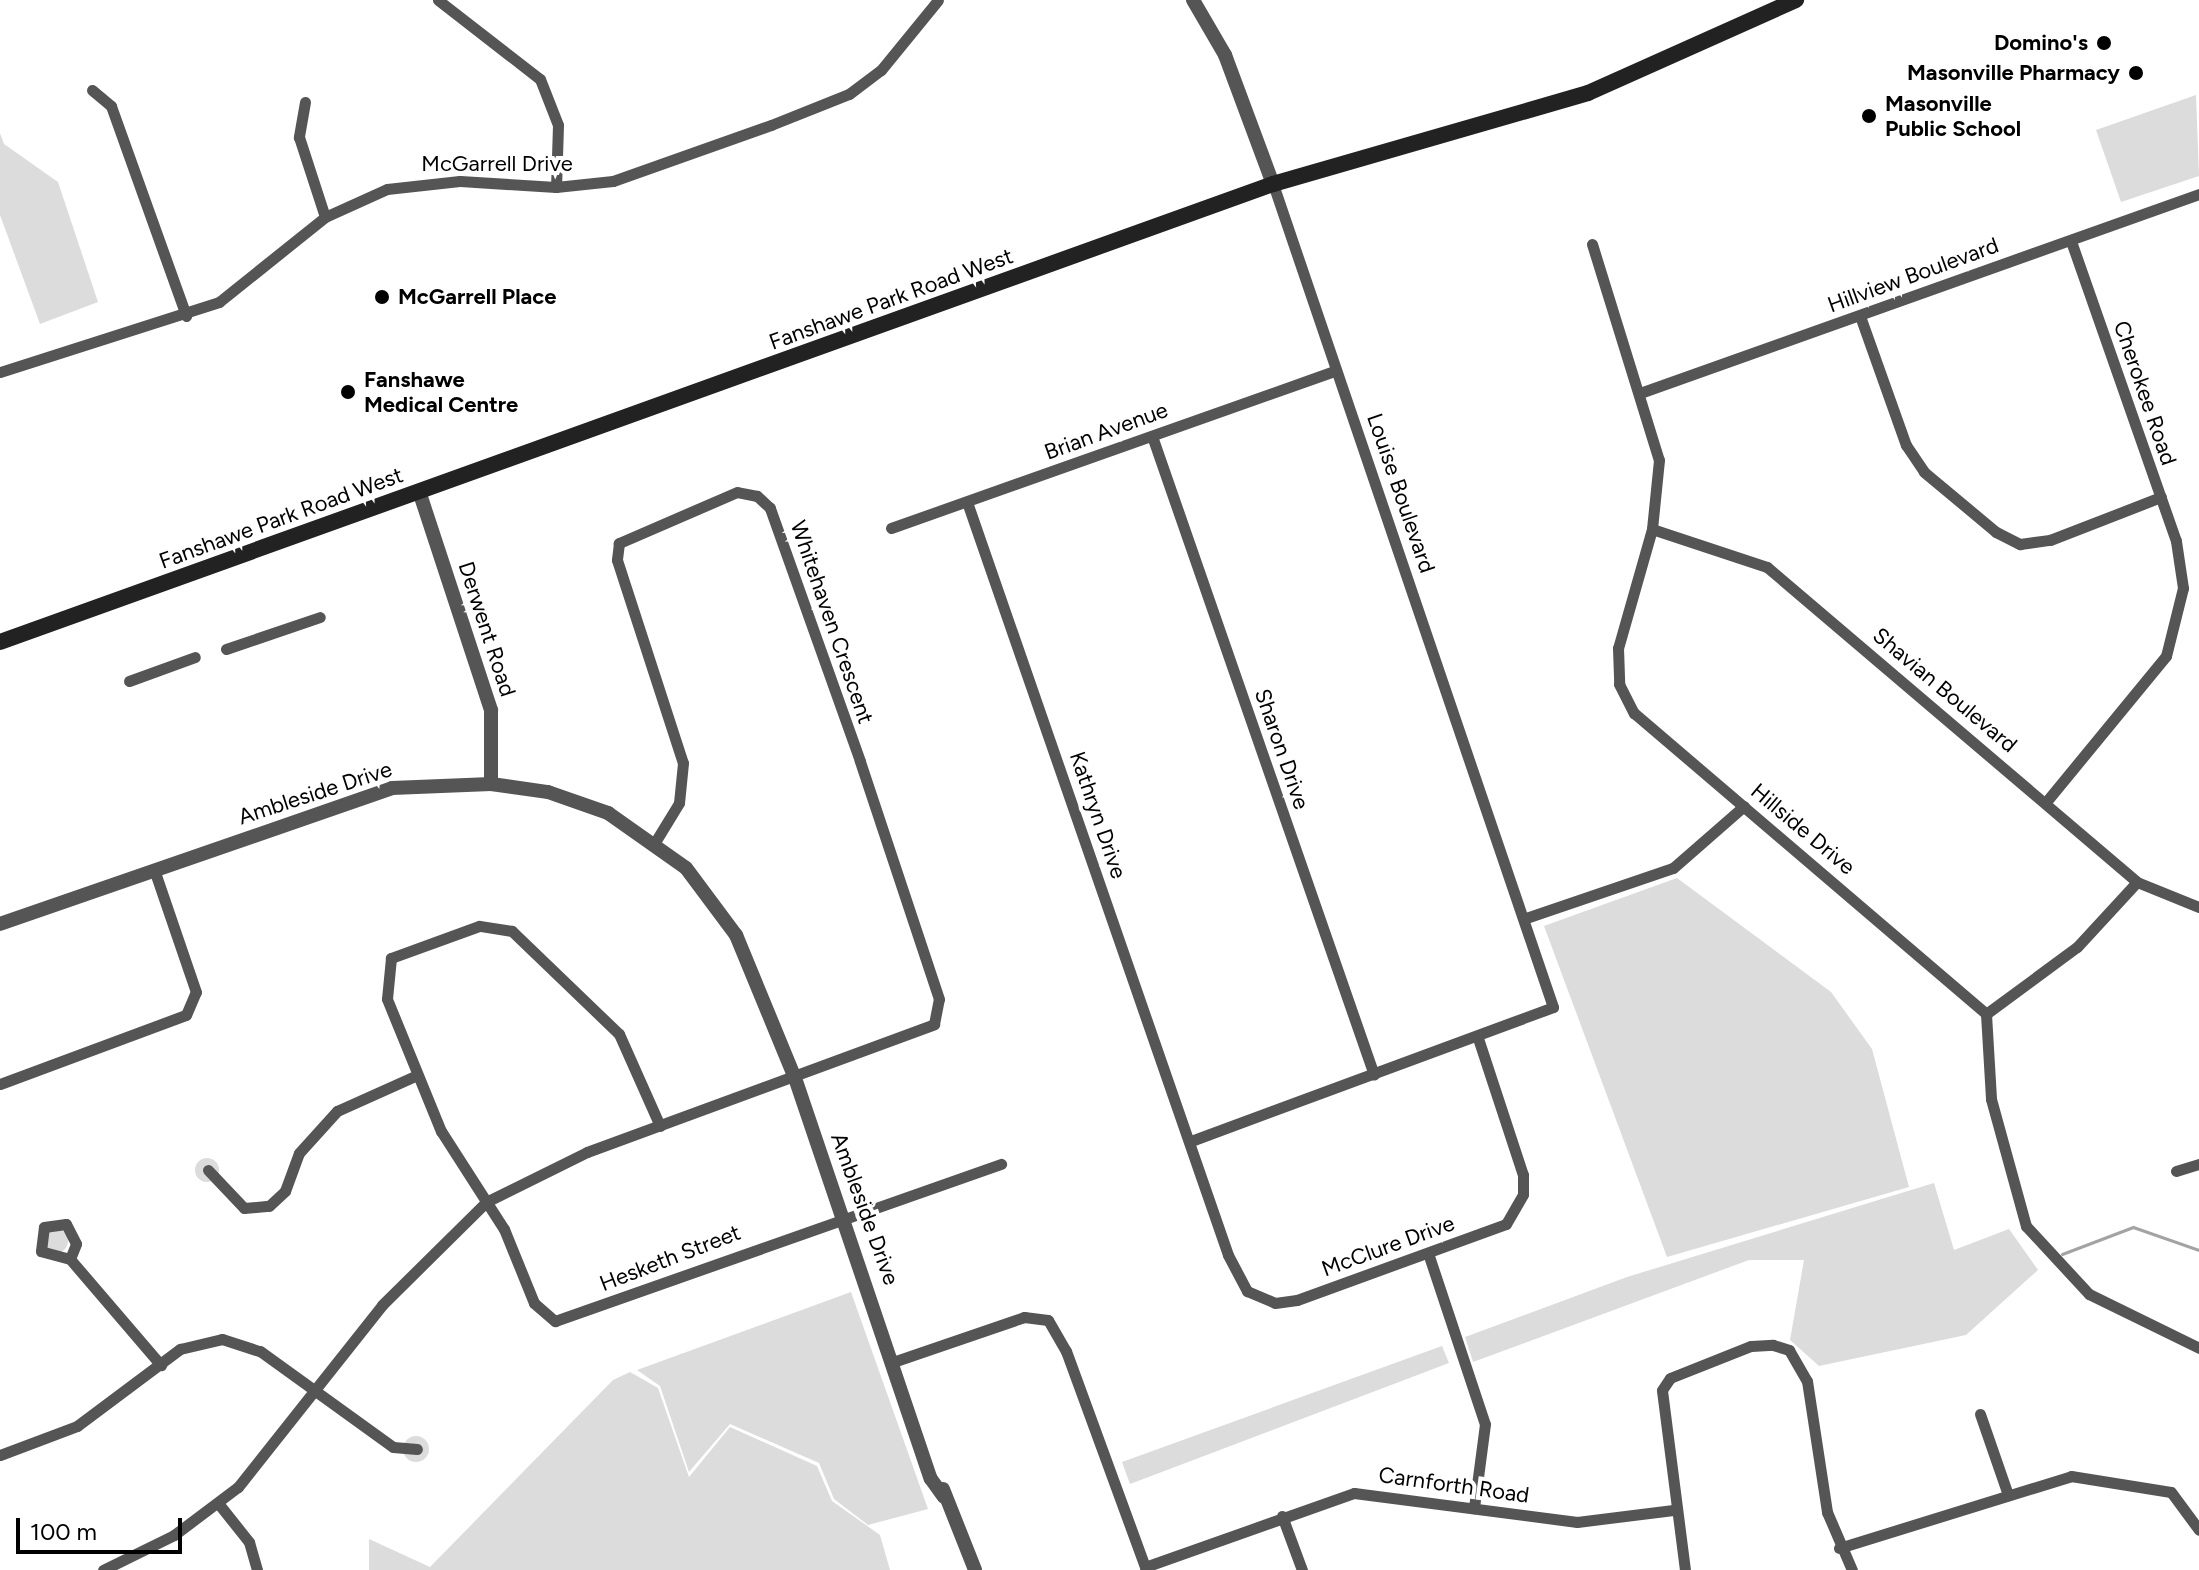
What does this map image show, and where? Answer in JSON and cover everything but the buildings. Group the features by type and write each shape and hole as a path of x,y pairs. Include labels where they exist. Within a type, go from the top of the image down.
{"main road":[{"name":"Fanshawe Park Road West","path":"0,642 1273,184 1588,93 1796,0"}],"street":[{"path":"438,0 540,79 558,125 556,187"},
{"name":"Louise Boulevard","path":"1193,0 1225,55 1273,184 1526,918 1553,1007 1478,1038"},
{"name":"McGarrell Drive","path":"0,372 130,327 186,316 219,302 325,217 416,184 556,187 647,171 849,94 881,70 933,2"},
{"path":"92,90 111,106 186,316"},
{"path":"305,102 299,137 325,217"},
{"name":"Hillview Boulevard","path":"1640,393 2199,194"},
{"name":"Cherokee Road","path":"2046,802 2166,656 2180,619 2176,541 2071,241"},
{"name":"Hillside Drive","path":"1592,244 1659,460 1652,529 1618,648 1619,684 1634,713 1986,1014"},
{"path":"1860,316 1906,445 1924,472 1996,532 2020,544 2050,540 2161,497"},
{"name":"Brian Avenue","path":"891,528 1335,371"},
{"name":"Sharon Drive","path":"1152,436 1374,1075"},
{"name":"Derwent Road","path":"419,491 491,710 491,784"},
{"name":"Whitehaven Crescent","path":"654,844 679,803 683,763 617,560 619,543 737,492 757,496 770,508 939,999 934,1024 925,1032 795,1078"},
{"name":"Kathryn Drive","path":"967,502 1191,1141"},
{"name":"Shavian Boulevard","path":"1652,529 1767,567 2137,882 2199,907"},
{"path":"226,649 320,617"},
{"path":"129,681 195,657"},
{"name":"Ambleside Drive","path":"0,924 392,788 491,784 548,792 608,813 686,868 736,935 795,1078 843,1219 880,1311 894,1362 935,1478 975,1570"},
{"path":"1526,918 1673,868 1744,806"},
{"path":"0,1084 186,1015 196,992 155,872"},
{"path":"2137,882 2077,947 1986,1014 1991,1099 2026,1226 2089,1294 2199,1348"},
{"path":"486,1202 441,1131 387,999 391,958 494,925 528,942 619,1034 660,1126"},
{"path":"1191,1141 1478,1038"},
{"name":"McClure Drive","path":"1191,1141 1228,1255 1260,1300 1297,1300 1428,1253 1506,1224 1523,1194 1478,1038"},
{"path":"208,1170 244,1208 269,1206 285,1191 299,1153 337,1111 417,1075"},
{"path":"103,1570 218,1503 317,1394 382,1305 486,1202 660,1126 795,1078"},
{"path":"843,1219 1001,1164"},
{"path":"2176,1171 2199,1164"},
{"name":"Hesketh Street","path":"486,1202 534,1303 545,1316 566,1321 612,1297 843,1219"},
{"path":"1428,1253 1485,1424 1474,1508"},
{"path":"70,1259 161,1365"},
{"path":"894,1362 1024,1317 1048,1320 1066,1351 1146,1568"},
{"path":"0,1455 77,1426 193,1343 239,1341 393,1447 417,1449"},
{"path":"1685,1570 1673,1510 1662,1390 1670,1378 1751,1346 1773,1345 1789,1350 1807,1381 1839,1548 1852,1570"},
{"path":"1980,1414 2008,1495"},
{"path":"1839,1548 2071,1476 2124,1482 2171,1492 2199,1530"},
{"name":"Carnforth Road","path":"1146,1568 1282,1516 1354,1493 1577,1522 1673,1510"},
{"path":"218,1503 249,1542 257,1570"},
{"path":"1282,1516 1302,1570"}],"shaded area":[{"path":"2196,95 2199,176 2121,202 2096,130"},
{"path":"0,133 4,144 58,182 98,302 40,324 0,215"},
{"path":"1677,878 1831,992 1872,1049 1909,1187 1667,1257 1544,926"},
{"path":"207,1158 216,1161 219,1170 216,1179 207,1182 198,1179 195,1170 198,1161"},
{"path":"1934,1183 1954,1250 2009,1229 2038,1270 1966,1335 1819,1366 1790,1340 1804,1260 1749,1260 1473,1362 1465,1337 1627,1277"},
{"path":"56,1229 65,1232 68,1241 65,1250 56,1253 47,1250 44,1241 47,1232"},
{"path":"851,1292 928,1509 868,1525 834,1499 819,1463 730,1424 689,1472 660,1386 637,1370"},
{"path":"1442,1346 1449,1363 1130,1484 1122,1462"},
{"path":"630,1372 658,1388 689,1477 730,1427 817,1466 832,1501 880,1535 890,1570 369,1570 369,1539 430,1567 613,1380"},
{"path":"416,1436 425,1440 429,1449 425,1458 416,1462 407,1458 403,1449 407,1440"}],"waterway":[{"path":"2062,1254 2133,1227 2199,1250"}],"place":[{"name":"Domino's","path":"2104,43"},
{"name":"Masonville Pharmacy","path":"2136,73"},
{"name":"Masonville Public School","path":"1869,116"},
{"name":"McGarrell Place","path":"382,297"},
{"name":"Fanshawe Medical Centre","path":"348,392"}]}
